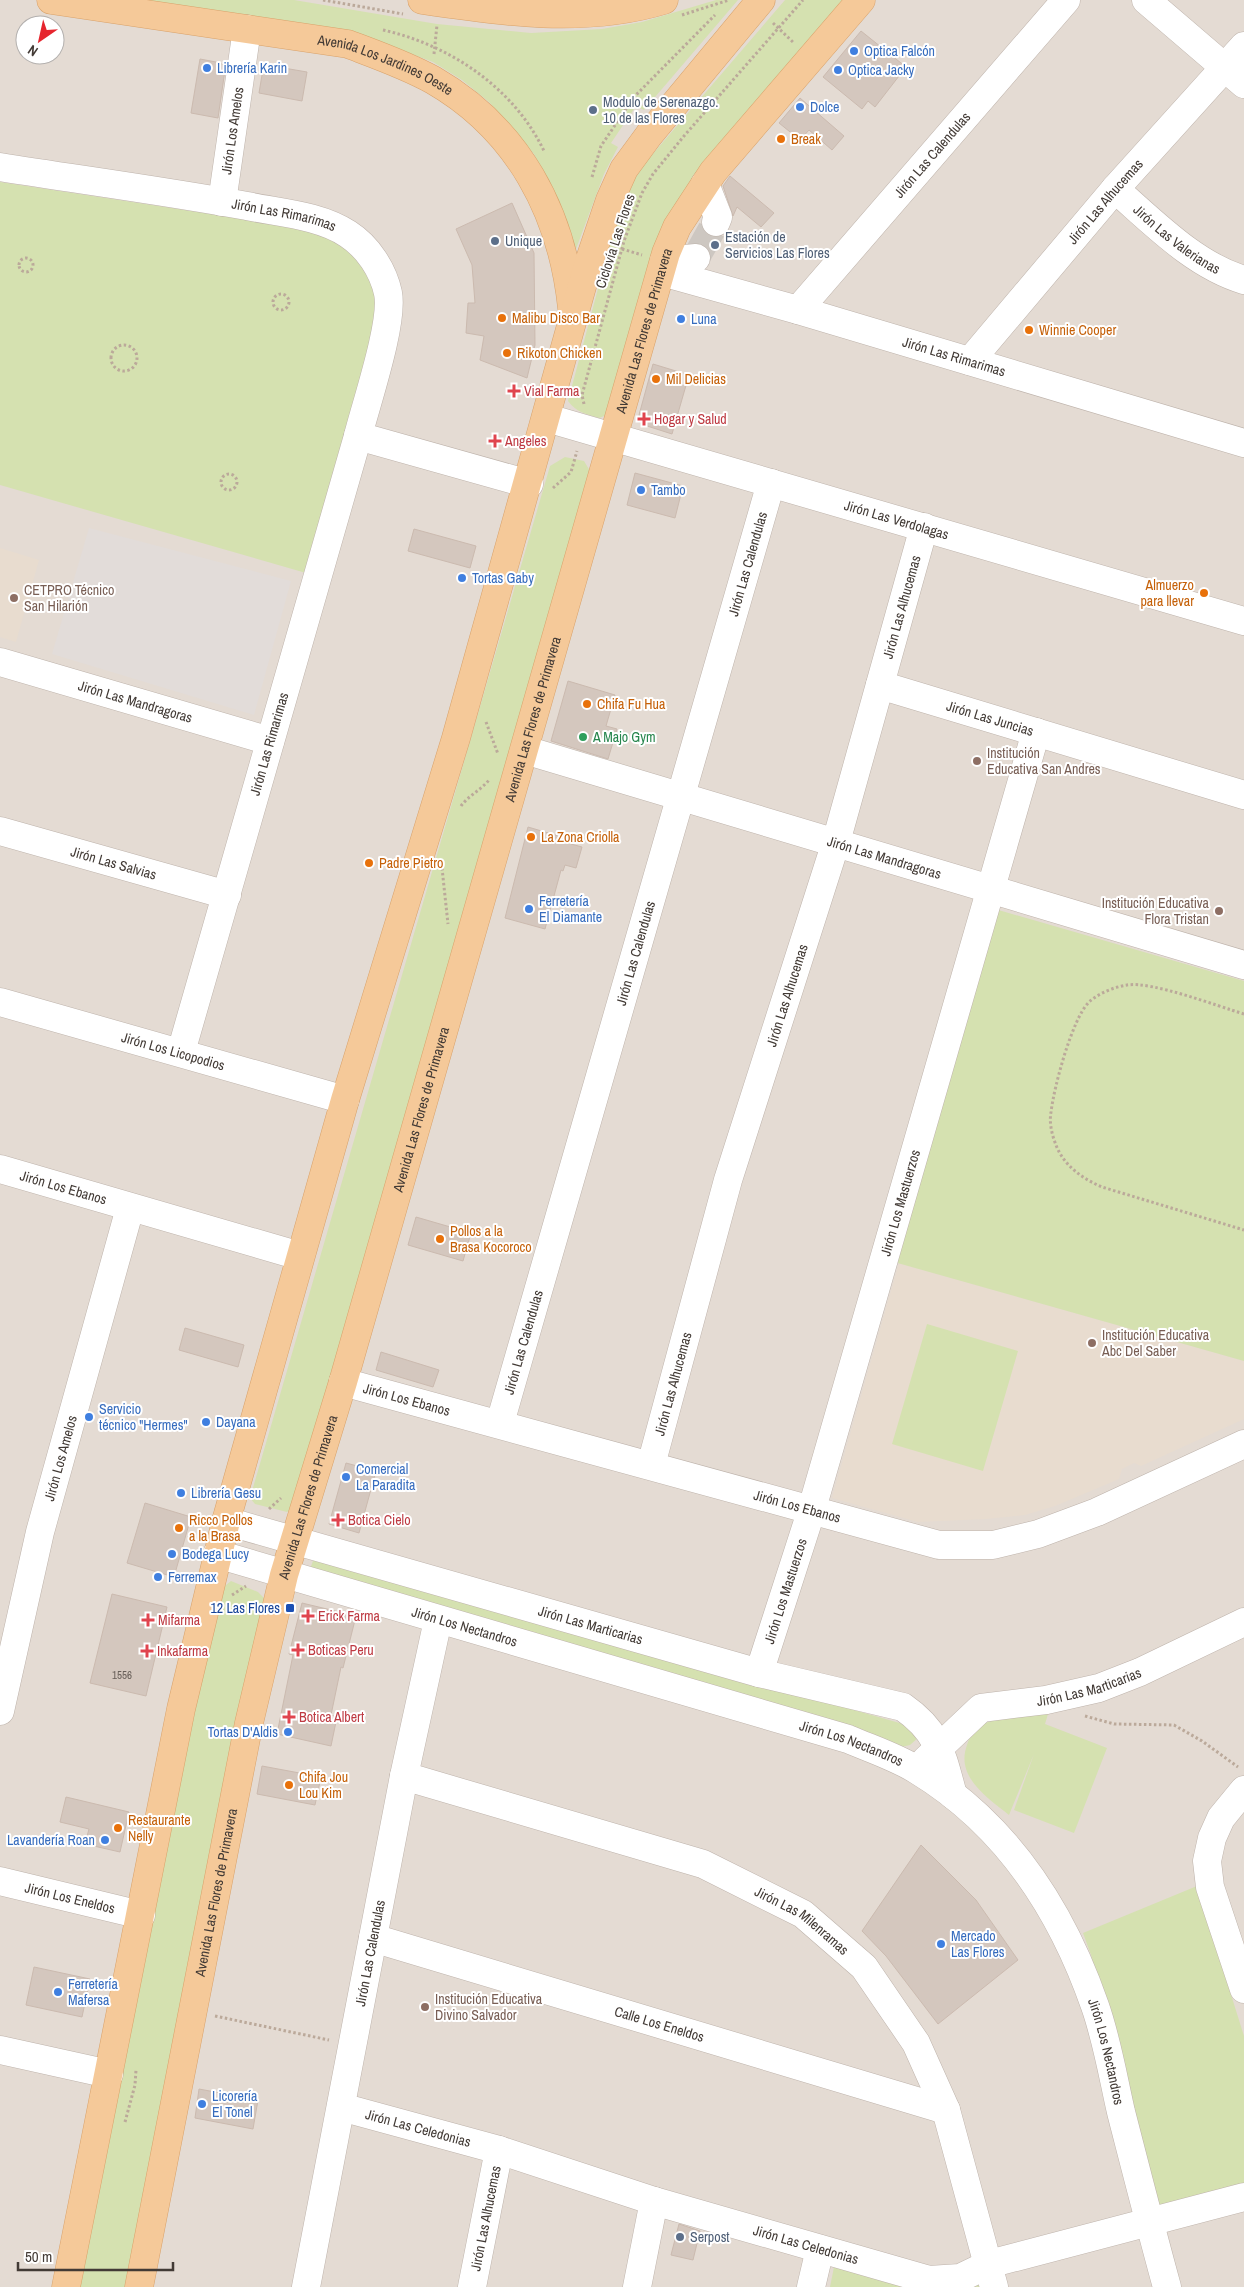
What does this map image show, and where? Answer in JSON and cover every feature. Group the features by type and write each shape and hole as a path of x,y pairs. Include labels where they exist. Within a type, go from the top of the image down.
{"main road":[{"name":"Avenida Los Jardines Oeste","path":"51,0 348,44 432,79 462,99 491,123 516,152 532,178 560,242 568,275 573,322"},
{"path":"428,1 495,10 555,14 613,12 664,0"},
{"name":"Avenida Las Flores de Primavera","path":"139,2287 249,1724 284,1575 343,1382 615,437 680,265 678,227 705,184 861,0"},
{"path":"66,2287 181,1709 217,1554 345,1100 456,738 596,242 610,200 624,169 648,135 758,3"}],"street":[{"name":"Jirón Las Calendulas","path":"798,310 1066,0"},
{"path":"1146,0 1234,76"},
{"name":"Jirón Los Amelos","path":"222,202 247,29"},
{"name":"Jirón Las Alhucemas","path":"970,361 1115,189 1234,76 1244,46"},
{"name":"Jirón Las Rimarimas","path":"0,167 222,202 305,217 330,224 348,234 374,261 388,293 389,312 358,436 181,1052"},
{"path":"705,184 718,217 716,222"},
{"name":"Jirón Las Valerianas","path":"1115,189 1179,245 1211,265 1244,280"},
{"name":"Jirón Las Rimarimas","path":"680,265 798,310 1244,443"},
{"name":"Jirón Las Verdolagas","path":"547,418 1244,621"},
{"path":"358,436 529,484"},
{"name":"Jirón Las Calendulas","path":"500,1424 771,483"},
{"name":"Jirón Las Alhucemas","path":"651,1465 728,1180 836,842 924,527"},
{"name":"Jirón Las Mandragoras","path":"0,662 270,741"},
{"name":"Jirón Las Juncias","path":"880,685 1244,795"},
{"name":"Jirón Los Mastuerzos","path":"759,1673 811,1512 1036,732"},
{"name":"Jirón Las Mandragoras","path":"525,750 1244,965"},
{"name":"Jirón Las Salvias","path":"0,831 227,895"},
{"name":"Jirón Los Licopodios","path":"0,1002 345,1100"},
{"name":"Jirón Los Ebanos","path":"0,1169 300,1256"},
{"name":"Jirón Los Amelos","path":"0,1711 40,1532 130,1208"},
{"name":"Jirón Los Ebanos","path":"343,1382 651,1465 811,1512 939,1545 993,1545 1038,1534 1096,1512 1244,1444"},
{"name":"Jirón Las Marticarias","path":"226,1521 296,1539 759,1673 904,1707 921,1720 941,1748 953,1795"},
{"name":"Jirón Los Nectandros","path":"217,1554 848,1739 916,1769 953,1795 995,1833 1024,1866 1047,1899 1068,1938 1095,2007 1149,2221 1168,2287"},
{"name":"Jirón Las Calendulas","path":"306,2287 404,1776 438,1620"},
{"name":"Jirón Las Marticarias","path":"916,1769 941,1748 981,1708 1046,1700 1099,1688 1140,1672 1244,1622"},
{"name":"Jirón Las Milenramas","path":"404,1776 703,1864 803,1914 864,1967 916,2043 946,2110 992,2276"},
{"path":"1242,1780 1212,1838 1207,1861 1210,1887 1244,1990"},
{"name":"Jirón Los Eneldos","path":"0,1881 141,1915"},
{"name":"Calle Los Eneldos","path":"373,1938 946,2110"},
{"path":"0,2050 109,2074"},
{"name":"Jirón Las Celedonias","path":"341,2107 499,2150 654,2201 929,2280 992,2276 1149,2221 1244,2197"},
{"name":"Jirón Las Alhucemas","path":"472,2287 499,2150"},
{"path":"637,2287 654,2201"},
{"path":"811,2287 820,2249"}],"path":[{"name":"Ciclovía Las Flores","path":"582,395 622,249 642,193 653,174 803,0"},
{"path":"428,1 432,79"},
{"path":"758,3 778,29 810,59"},
{"path":"596,242 680,265"},
{"path":"30,258 33,262 31,270 26,272 21,270 20,260 30,258"},
{"path":"285,294 289,298 290,303 287,308 282,310 274,305 275,295 285,294"},
{"path":"129,345 137,353 137,364 128,371 117,369 111,358 112,352 116,347 129,345"},
{"path":"228,473 236,476 237,480 234,489 228,490 222,487 220,481 223,475 228,473"},
{"path":"1244,1014 1145,985 1127,985 1108,990 1089,1002 1077,1020 1069,1040 1051,1112 1051,1126 1057,1147 1067,1163 1083,1179 1102,1187 1244,1230"},
{"path":"269,1508 287,1494"},
{"path":"1079,1714 1114,1724 1174,1725 1202,1741 1242,1780"},
{"path":"193,2012 353,2044"}],"shaded area":[{"path":"0,0 1244,0 1244,2287 0,2287"},
{"path":"89,528 291,581 254,715 52,654"},
{"name":"CETPRO Técnico San Hilarión","path":"0,548 39,560 16,642 0,637"},
{"path":"899,1263 1244,1361 1244,1419 1141,1466 1134,1463 1122,1469 1119,1479 1055,1506 1025,1515 918,1522 832,1498"}],"green space":[{"path":"139,0 294,0 437,24 531,33 602,29 642,22 716,0 738,0 644,110 636,106 611,143 618,147 604,174 576,249 557,199 534,154 489,102 462,80 433,62 371,39"},
{"path":"785,0 847,0 704,166 607,415 599,418 574,408 568,401 615,225 632,183 645,163"},
{"path":"0,182 303,228 327,236 358,255 377,298 373,336 306,573 0,485"},
{"path":"565,457 584,461 593,476 293,1508 287,1512 255,1504 250,1498 550,466"},
{"path":"995,909 1244,981 1244,1361 894,1262"},
{"path":"927,1324 1018,1351 983,1471 892,1444"},
{"path":"320,1558 910,1726 919,1737 910,1745 901,1747 310,1569 313,1561"},
{"path":"231,1581 258,1592 265,1599 126,2287 78,2287 193,1714 220,1590"},
{"path":"1048,1714 1045,1724 1107,1748 1074,1833 1014,1810 1034,1754 1009,1815 983,1794 969,1777 966,1767 964,1756 968,1742 973,1732 979,1726 1003,1718"},
{"path":"1197,1886 1244,2036 1244,2186 1156,2209 1091,1955 1083,1933"},
{"path":"836,2257 982,2282 983,2287 830,2287"}],"building":[{"path":"861,31 906,67 875,107 868,101 862,109 823,77"},
{"path":"200,59 221,63 225,70 218,118 191,113"},
{"path":"272,66 307,72 302,101 259,93 262,75"},
{"path":"800,98 844,136 832,150 809,130 800,140 779,123"},
{"path":"730,176 774,213 761,227 737,207 733,216 723,186"},
{"path":"512,203 534,253 535,345 527,378 480,360 484,336 466,333 468,303 475,303 472,265 456,229"},
{"path":"704,232 711,237 722,236 711,255 708,249 699,243"},
{"path":"653,364 689,375 672,434 644,425 639,415"},
{"path":"635,473 683,486 675,518 627,505"},
{"path":"414,529 476,546 470,568 408,551"},
{"path":"568,681 615,695 606,726 617,729 608,759 551,741"},
{"path":"528,827 572,840 571,844 582,847 576,868 565,865 563,871 561,870 545,929 505,918"},
{"name":"Pollos a la Brasa Kocoroco","path":"416,1217 471,1233 463,1261 408,1245"},
{"path":"185,1328 244,1345 238,1367 179,1350"},
{"path":"381,1352 439,1370 433,1387 376,1370"},
{"path":"346,1463 376,1471 359,1533 329,1524"},
{"path":"145,1503 191,1517 174,1577 127,1563"},
{"path":"112,1594 167,1607 146,1696 90,1683"},
{"path":"302,1603 356,1616 343,1668 341,1667 331,1715 337,1717 331,1746 277,1734 293,1655 289,1654"},
{"name":"Chifa Jou Lou Kim","path":"262,1766 321,1777 315,1805 257,1794"},
{"path":"66,1797 129,1812 120,1852 85,1844 89,1829 60,1822"},
{"name":"Mercado Las Flores","path":"921,1845 976,1900 1018,1960 938,2024 886,1956 862,1931"},
{"name":"Ferretería Mafersa","path":"34,1967 90,1979 82,2017 26,2005"},
{"path":"199,2089 258,2100 253,2129 195,2118"},
{"path":"679,2224 700,2231 693,2260 671,2255"}],"tunnel":[{"path":"698,254 716,222"}],"place":[{"name":"Optica Falcón","path":"854,51"},
{"name":"Librería Karin","path":"207,68"},
{"name":"Optica Jacky","path":"838,70"},
{"name":"Dolce","path":"800,107"},
{"name":"Modulo de Serenazgo. 10 de las Flores","path":"593,110"},
{"name":"Break","path":"781,139"},
{"name":"Unique","path":"495,241"},
{"name":"Estación de Servicios Las Flores","path":"715,245"},
{"name":"Malibu Disco Bar","path":"502,318"},
{"name":"Luna","path":"681,319"},
{"name":"Winnie Cooper","path":"1029,330"},
{"name":"Rikoton Chicken","path":"507,353"},
{"name":"Mil Delicias","path":"656,379"},
{"name":"Vial Farma","path":"514,391"},
{"name":"Hogar y Salud","path":"644,419"},
{"name":"Angeles","path":"495,441"},
{"name":"Tambo","path":"641,490"},
{"name":"Tortas Gaby","path":"462,578"},
{"name":"Almuerzo para llevar","path":"1204,593"},
{"name":"CETPRO Técnico San Hilarión","path":"14,598"},
{"name":"Chifa Fu Hua","path":"587,704"},
{"name":"A Majo Gym","path":"583,737"},
{"name":"Institución Educativa San Andres","path":"977,761"},
{"name":"La Zona Criolla","path":"531,837"},
{"name":"Padre Pietro","path":"369,863"},
{"name":"Ferretería El Diamante","path":"529,909"},
{"name":"Institución Educativa Flora Tristan","path":"1219,911"},
{"name":"Pollos a la Brasa Kocoroco","path":"440,1239"},
{"name":"Institución Educativa Abc Del Saber","path":"1092,1343"},
{"name":"Servicio técnico \"Hermes\"","path":"89,1417"},
{"name":"Dayana","path":"206,1422"},
{"name":"Comercial La Paradita","path":"346,1477"},
{"name":"Librería Gesu","path":"181,1493"},
{"name":"Botica Cielo","path":"338,1520"},
{"name":"Ricco Pollos a la Brasa","path":"179,1528"},
{"name":"Bodega Lucy","path":"172,1554"},
{"name":"Ferremax","path":"158,1577"},
{"name":"12 Las Flores","path":"290,1608"},
{"name":"Erick Farma","path":"308,1616"},
{"name":"Mifarma","path":"148,1620"},
{"name":"Boticas Peru","path":"298,1650"},
{"name":"Inkafarma","path":"147,1651"},
{"name":"Botica Albert","path":"289,1717"},
{"name":"Tortas D'Aldis","path":"288,1732"},
{"name":"Chifa Jou Lou Kim","path":"289,1785"},
{"name":"Restaurante Nelly","path":"118,1828"},
{"name":"Lavandería Roan","path":"105,1840"},
{"name":"Mercado Las Flores","path":"941,1944"},
{"name":"Ferretería Mafersa","path":"58,1992"},
{"name":"Institución Educativa Divino Salvador","path":"425,2007"},
{"name":"Licorería El Tonel","path":"202,2104"},
{"name":"Serpost","path":"680,2237"}]}
